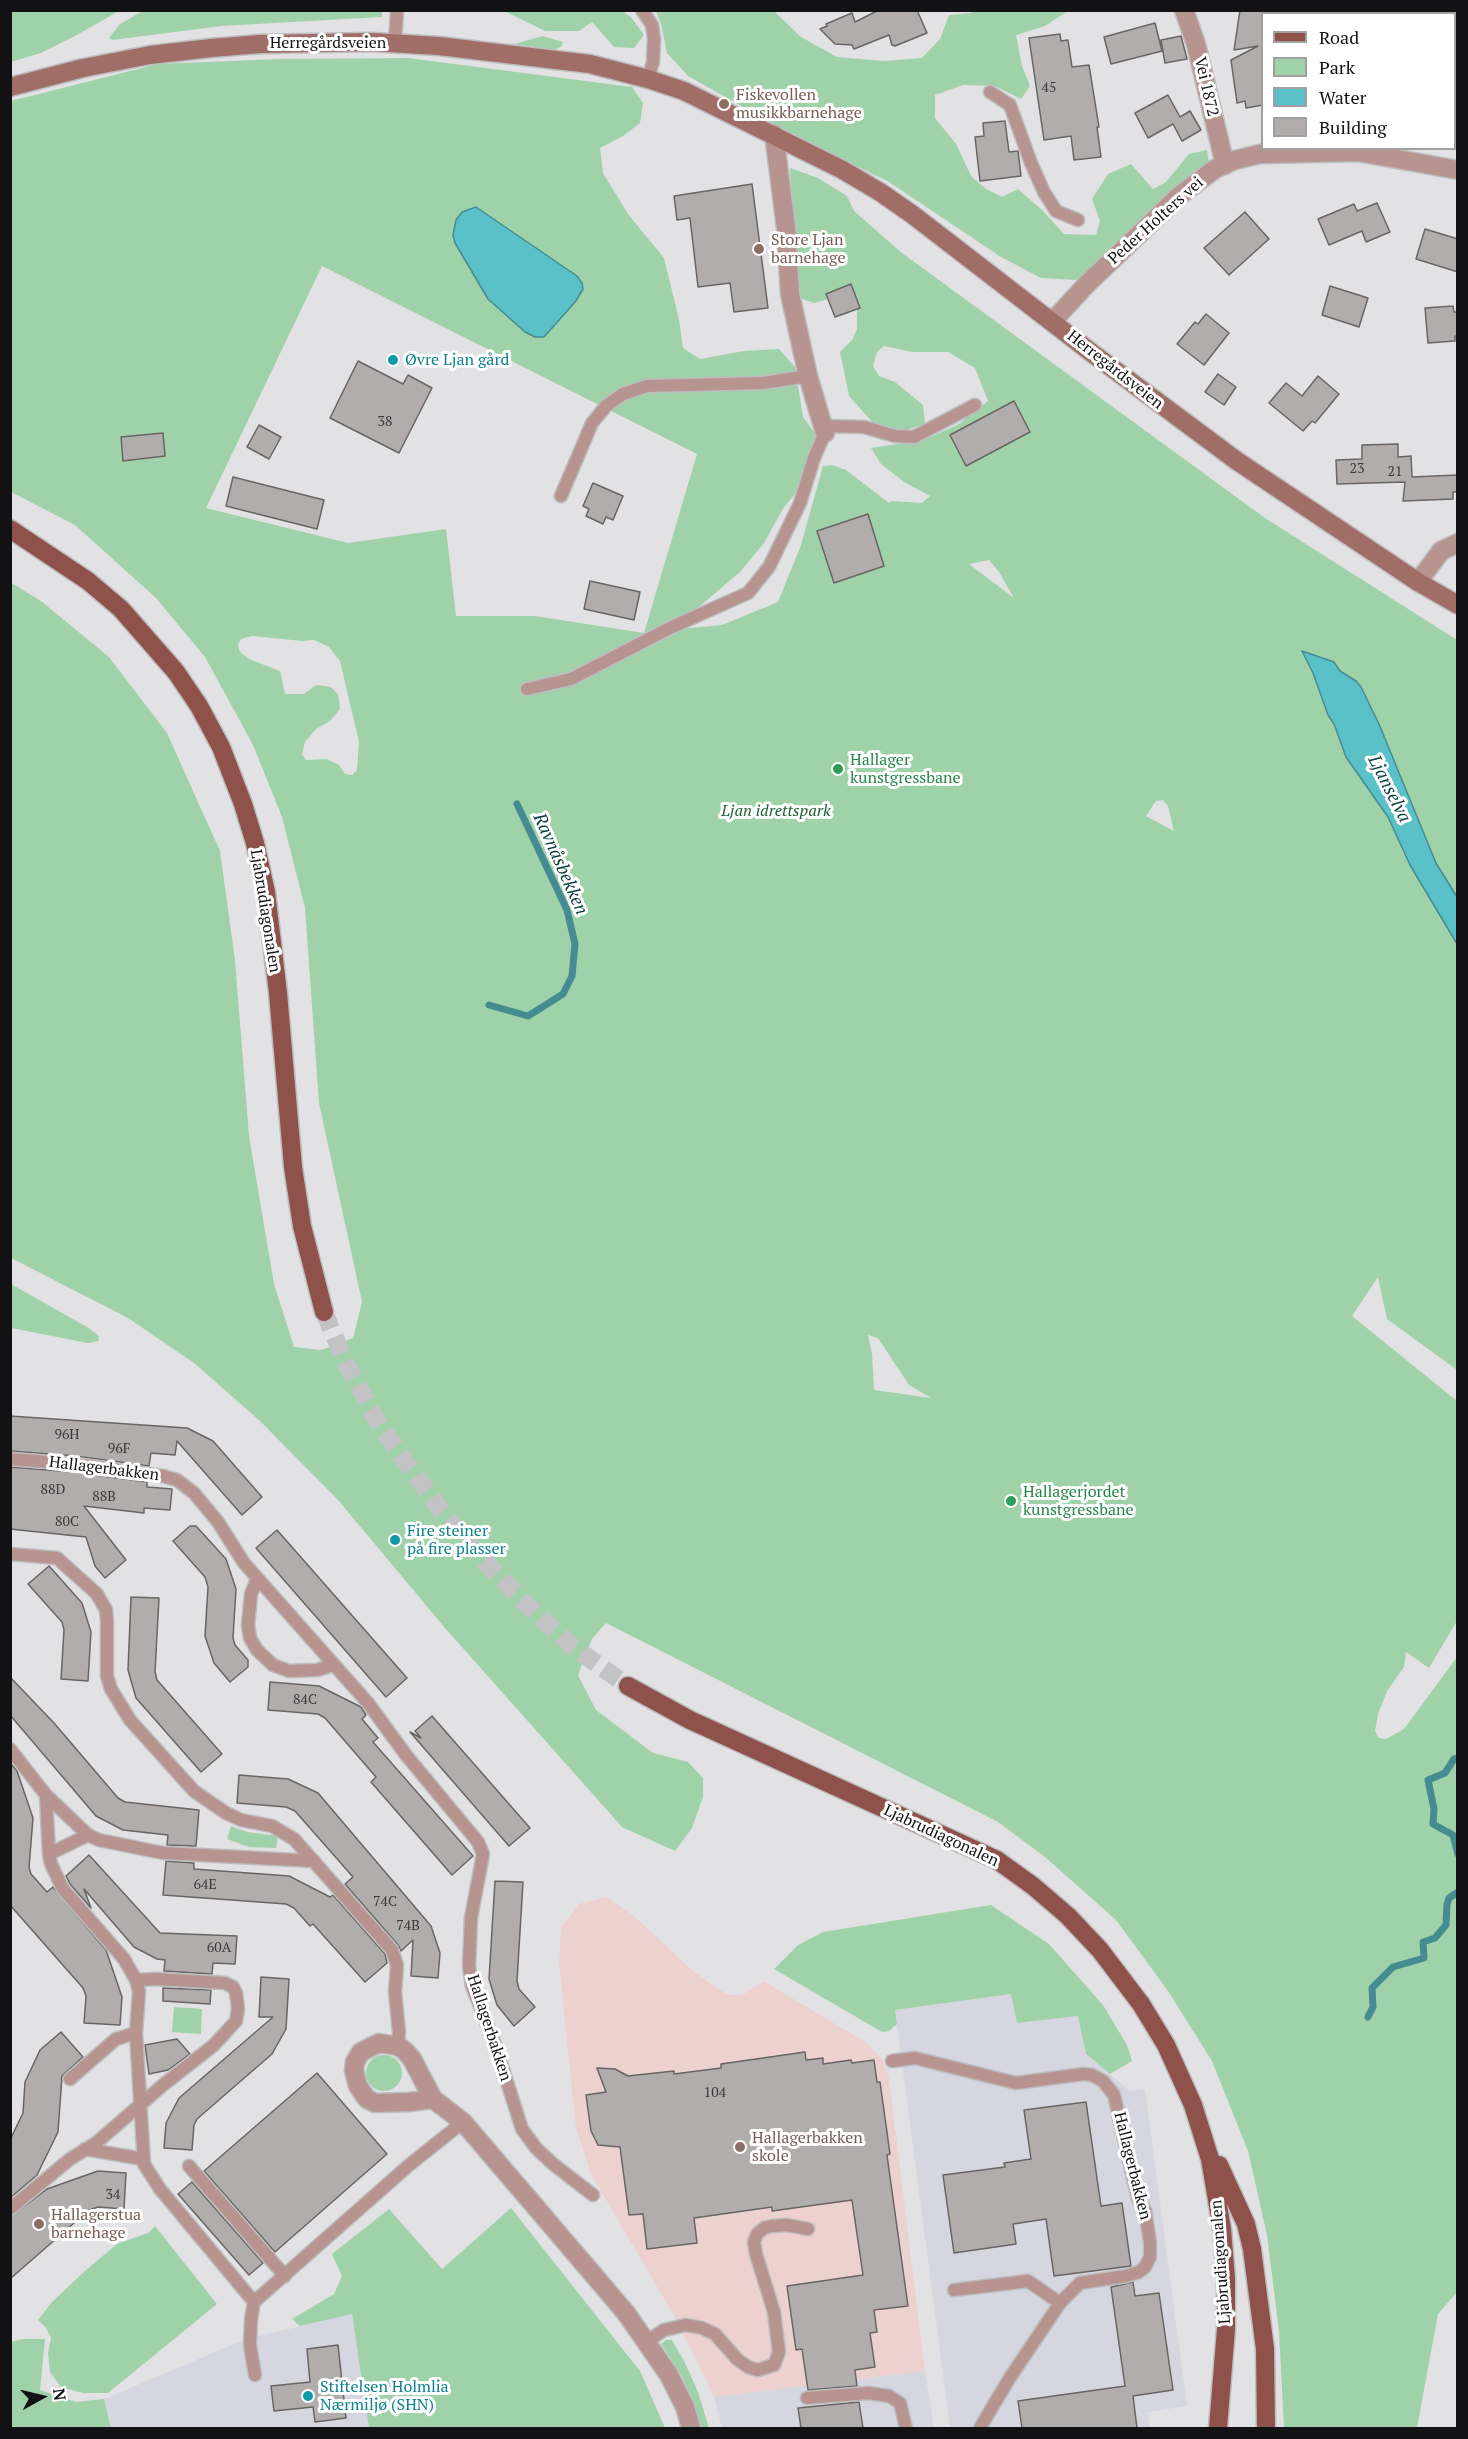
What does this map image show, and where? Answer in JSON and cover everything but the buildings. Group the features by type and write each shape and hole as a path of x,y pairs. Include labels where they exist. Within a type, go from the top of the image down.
{"main road":[{"name":"Ljabrudiagonalen","path":"10,529 88,581 121,609 176,672 199,706 224,757 243,804 266,892 302,1226 324,1312"},
{"name":"Ljabrudiagonalen","path":"628,1686 690,1720 997,1860 1033,1886 1068,1916 1100,1950 1141,2004 1177,2067 1202,2131 1216,2188 1226,2278 1226,2329 1218,2428"},
{"path":"1202,2131 1246,2224 1252,2249 1264,2349 1266,2428"}],"street":[{"name":"Vei 1872","path":"1184,10 1196,44 1225,165"},
{"name":"Herregårdsveien","path":"10,87 83,68 211,48 328,41 448,47 590,64 684,91 841,169 913,214 1237,461 1418,582 1458,605"},
{"path":"774,134 786,228 790,294 808,376 824,430"},
{"name":"Peder Holters vei","path":"1052,322 1086,285 1180,195 1215,169 1225,165 1260,154 1332,151 1390,152 1458,170"},
{"path":"1418,582 1441,550 1458,543"},
{"path":"433,2099 375,2103 361,2092 354,2071 355,2062 361,2052 379,2043 398,2046 412,2059 433,2099 463,2122 595,2275 646,2342 669,2375 685,2407 691,2428"}],"lane":[{"path":"395,43 397,10"},
{"path":"642,10 652,24 654,39 653,62 648,79"},
{"path":"990,92 1010,105 1040,183 1056,211 1078,220"},
{"path":"561,496 592,423 606,406 623,394 647,386 763,383 808,376"},
{"path":"528,689 571,679 672,627 738,599 757,585 769,567 800,503 824,430 864,427 895,436 914,437 975,405"},
{"name":"Hallagerbakken","path":"10,1459 101,1467 177,1480 204,1503 257,1579 368,1703 406,1755 478,1842 483,1854 471,1918 469,1966 472,1986 496,2047 522,2129 536,2148 553,2164 593,2195"},
{"path":"10,1554 57,1558 102,1601 107,1621 106,1661 111,1689 130,1720 194,1791 226,1813 241,1820 280,1829 294,1839 392,1950 397,1965 395,1992 398,2046"},
{"path":"257,1579 251,1594 248,1625 250,1638 257,1650 273,1665 289,1671 317,1670 333,1665"},
{"path":"10,1749 46,1795 88,1834 111,1844 163,1854 314,1861"},
{"path":"46,1795 49,1854 54,1874 63,1889 124,1959 136,1980 139,1991 136,2033 143,2159 149,2172 168,2198 254,2302"},
{"path":"49,1854 88,1834"},
{"path":"10,2209 70,2159 141,2106 163,2085 214,2045 236,2021 238,2009 236,1993 233,1987 225,1983 136,1980"},
{"path":"70,2079 116,2039 136,2033"},
{"name":"Hallagerbakken","path":"892,2061 915,2058 1016,2082 1083,2074 1092,2075 1108,2085 1114,2095 1138,2199 1145,2210 1150,2242 1150,2257 1145,2267 1139,2272 1126,2276 1080,2283 1060,2303 1009,2379 981,2428"},
{"path":"255,2374 250,2345 254,2302 408,2166 463,2122"},
{"path":"85,2149 143,2159"},
{"path":"189,2166 285,2276"},
{"path":"646,2342 664,2330 687,2325 715,2334 737,2359 748,2367 759,2370 774,2365 779,2352 774,2312 754,2242 757,2234 764,2228 772,2226 787,2224 808,2229"},
{"path":"954,2290 1028,2281 1060,2303"},
{"path":"807,2398 868,2393 889,2396 900,2403 906,2428"}],"shaded area":[{"name":"Hallagerbakken skole","path":"606,1897 633,1915 693,1971 720,1990 729,1995 737,1995 746,1993 765,1982 867,2043 882,2059 889,2078 925,2371 714,2397 676,2319 591,2174 576,2128 559,1965 561,1927 579,1904"},
{"path":"1011,1994 1017,2023 1079,2016 1086,2054 1130,2091 1145,2089 1187,2406 1148,2412 1150,2428 950,2428 895,2010"},
{"path":"352,2314 369,2428 111,2428 104,2399 246,2339"},
{"path":"925,2371 934,2428 722,2428 714,2397"}],"green space":[{"path":"11,10 119,11 41,53 11,62"},
{"path":"382,10 382,17 221,26 113,40 109,38 120,24 143,11"},
{"path":"974,10 1068,11 1045,26 1016,35 1022,66 1030,86 1021,99 995,86 963,85 935,95 935,118 956,144 971,176 986,189 1002,197 1018,189 1064,234 1096,235 1100,221 1092,199 1108,174 1131,164 1153,189 1166,182 1189,154 1207,150 1209,162 1201,175 1103,261 1077,280 1041,278 1001,257 889,182 793,135 688,76 667,53 656,11 774,11 801,37 837,57 885,61 922,58 940,39 949,15 971,13"},
{"path":"504,11 622,11 631,17 644,35 634,48 614,47 592,22 579,31 545,31"},
{"path":"543,36 563,42 562,46 554,50 514,44"},
{"name":"Ljan idrettspark","path":"408,58 632,87 643,103 640,123 623,136 600,148 603,173 628,214 664,258 679,319 683,348 700,359 744,351 779,349 795,367 803,417 819,439 823,454 818,467 784,507 764,543 740,572 686,618 648,632 722,625 778,602 801,545 823,466 832,465 846,470 889,503 892,501 922,503 930,496 904,482 881,464 871,448 924,440 959,424 988,401 975,368 948,352 912,352 884,346 877,352 873,366 879,376 895,382 923,405 925,424 903,431 874,424 849,396 840,352 852,340 857,329 857,299 842,295 814,303 802,299 795,280 790,168 818,178 847,196 854,211 902,253 1265,518 1457,640 1457,897 1436,863 1379,724 1361,687 1340,671 1334,662 1302,652 1313,673 1346,757 1388,817 1410,865 1457,944 1457,1370 1387,1319 1378,1277 1352,1316 1457,1401 1457,1621 1429,1668 1406,1652 1404,1667 1387,1691 1378,1714 1375,1731 1379,1738 1386,1739 1404,1729 1457,1657 1457,2292 1438,2314 1417,2428 1284,2428 1279,2331 1267,2235 1248,2151 1212,2061 1168,1991 1116,1920 1045,1857 998,1822 606,1623 592,1639 578,1675 596,1710 653,1753 688,1762 703,1778 703,1797 692,1828 675,1851 622,1827 445,1628 338,1500 260,1421 194,1363 128,1318 11,1258 10,582 41,601 109,657 167,733 220,851 235,960 249,1136 274,1284 294,1347 321,1350 353,1338 362,1302 319,1103 305,908 282,817 253,745 205,657 156,598 75,525 11,492 11,101 158,64 279,59","holes":["476,207 577,276 576,301 544,337 525,332 488,299 453,235","322,266 697,454 644,633 535,616 456,616 446,529 348,543 206,508","989,560 1014,598 969,564","253,636 314,640 329,647 340,661 359,742 357,770 352,775 345,774 339,765 327,759 306,760 302,754 305,742 316,729 330,721 340,709 338,694 331,687 316,685 304,694 285,694 280,671 249,659 240,652 238,645 241,639","1163,800 1168,806 1174,831 1146,816 1156,801","868,1335 878,1338 909,1385 931,1398 874,1390 872,1353"]},
{"path":"11,1284 87,1327 98,1335 99,1341 88,1343 11,1328"},
{"path":"231,1826 247,1832 278,1836 276,1848 249,1847 227,1839"},
{"path":"991,1905 1049,1944 1103,2005 1127,2045 1132,2061 1110,2074 1086,2054 1078,2016 1017,2023 1011,1994 895,2010 897,2024 889,2031 882,2032 774,1969 798,1945 823,1932"},
{"path":"174,2007 202,2009 201,2034 172,2032"},
{"path":"384,2055 397,2060 402,2073 397,2086 384,2091 371,2086 366,2073 371,2060"},
{"path":"511,2208 640,2371 665,2428 369,2428 352,2314 300,2326 292,2319 334,2294 342,2276 332,2254 389,2209 442,2269"},
{"path":"155,2226 217,2304 108,2393 83,2393 61,2387 50,2372 48,2353 51,2338 46,2328 38,2320 52,2302 117,2244 148,2233"},
{"path":"23,2339 45,2339 40,2390 76,2402 104,2399 111,2428 11,2428 11,2342"},
{"path":"666,2340 672,2340 685,2363 698,2392 709,2428 702,2428 683,2378 661,2344"}],"water":[{"path":"476,207 577,276 582,283 583,289 576,301 544,337 535,337 525,332 488,299 455,243 453,235 456,220 462,212"},
{"name":"Ljanselva","path":"1302,651 1334,662 1340,671 1361,687 1379,724 1436,863 1457,897 1457,944 1410,865 1388,817 1346,757"}],"waterway":[{"name":"Ravnåsbekken","path":"489,1005 528,1016 563,994 572,976 575,944 567,910 517,804"},
{"path":"1458,1758 1454,1759 1445,1773 1428,1780 1434,1809 1433,1824 1453,1835 1458,1854"},
{"path":"1368,2017 1373,2007 1372,1988 1393,1967 1424,1958 1423,1942 1435,1938 1446,1925 1449,1898 1458,1892"}],"tunnel":[{"path":"324,1312 346,1363 380,1426 445,1516 529,1607 572,1646 628,1686"}],"place":[{"name":"Fiskevollen musikkbarnehage","path":"724,104"},
{"name":"Store Ljan barnehage","path":"759,249"},
{"name":"Øvre Ljan gård","path":"393,360"},
{"name":"Hallager kunstgressbane","path":"838,769"},
{"name":"Hallagerjordet kunstgressbane","path":"1011,1501"},
{"name":"Fire steiner på fire plasser","path":"395,1540"},
{"name":"Hallagerbakken skole","path":"740,2147"},
{"name":"Hallagerstua barnehage","path":"39,2224"},
{"name":"Stiftelsen Holmlia Nærmiljø (SHN)","path":"308,2396"}]}
